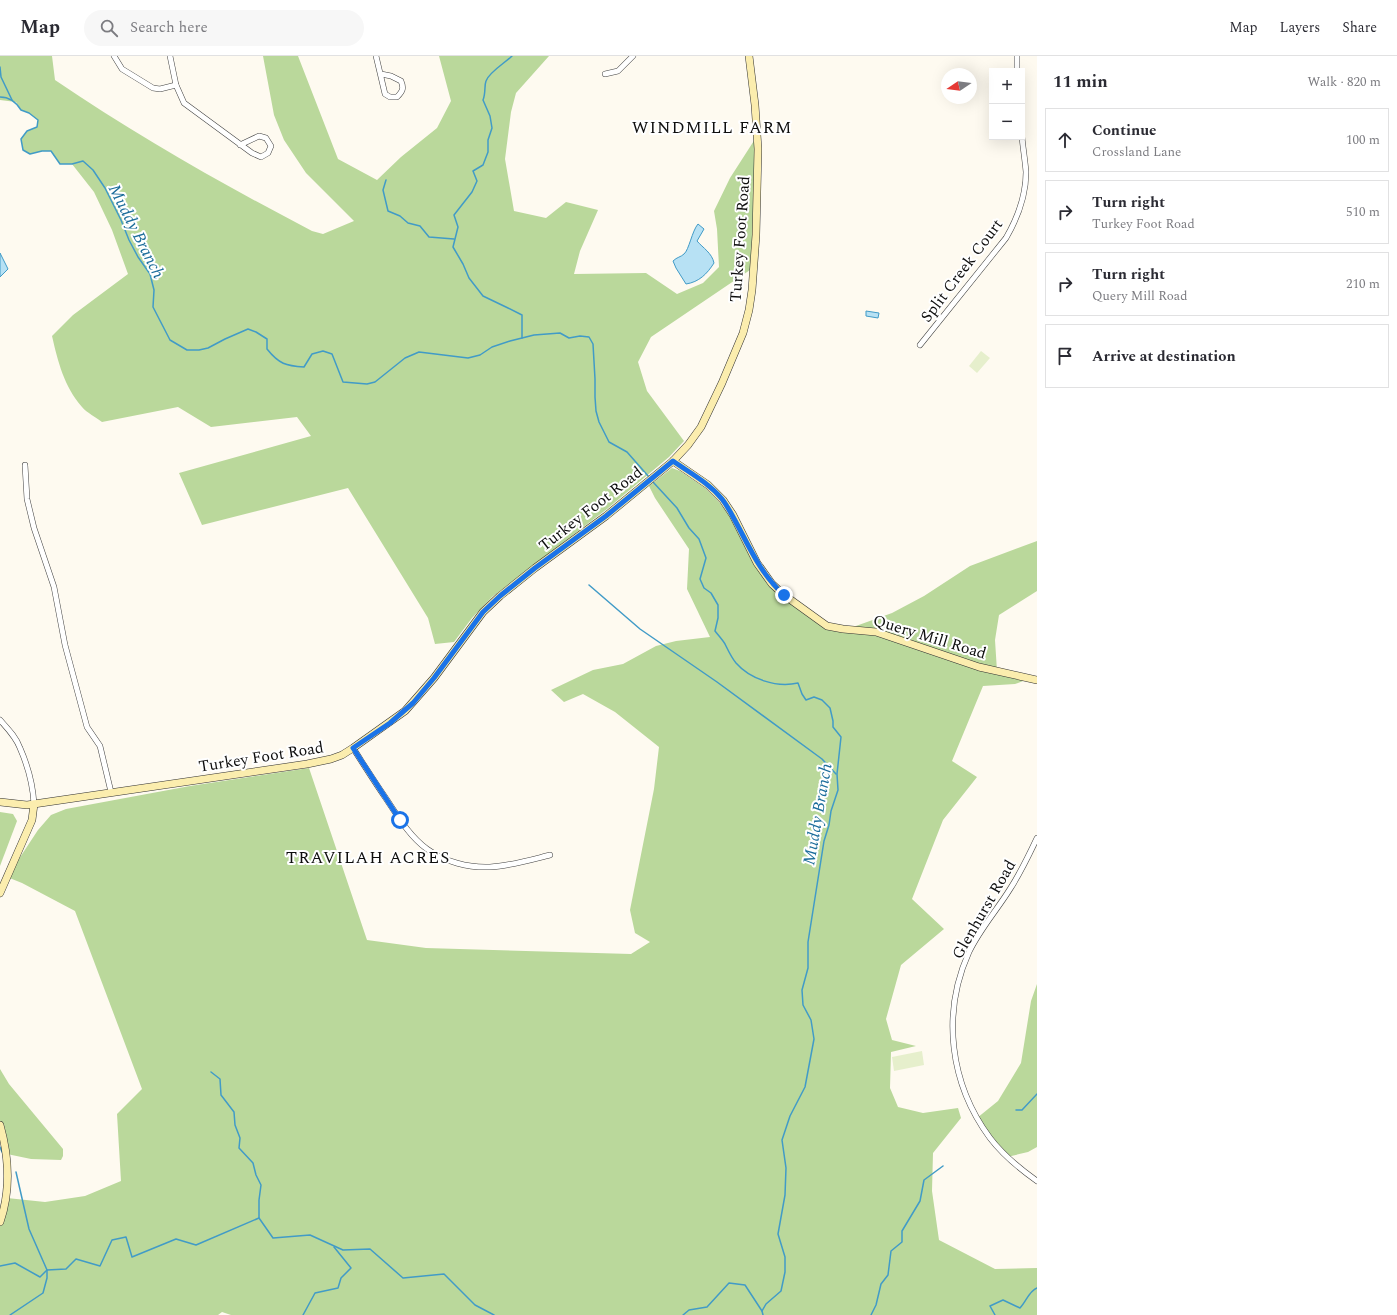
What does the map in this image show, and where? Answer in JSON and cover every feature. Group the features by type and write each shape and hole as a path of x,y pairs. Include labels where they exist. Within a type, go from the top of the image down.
{"street":[{"path":"114,56 122,69 153,88 160,90 176,85"},
{"path":"170,56 176,85 184,103 252,154 261,157 268,153 271,146 266,138 259,136 240,144"},
{"path":"376,56 385,94 390,97 397,97 402,93 404,88 401,81 391,76 381,74"},
{"path":"605,74 618,71 633,56"},
{"name":"Turkey Foot Road","path":"0,802 23,805 34,804 308,764 331,759 353,748 390,723 413,703 434,678 483,612 500,596 535,568 606,516 673,461 688,446 701,427 722,384 743,333 749,310 756,236 758,148 755,105 749,56"},
{"path":"1017,56 1017,68"},
{"name":"Split Creek Court","path":"920,345 1002,243 1013,226 1025,187 1026,172 1022,140"},
{"name":"Query Mill Road","path":"673,461 708,485 723,500 733,516 757,563 772,584 784,595 827,626 876,632 979,667 1037,680"},
{"path":"25,465 27,499 34,528 54,587 65,645 87,727 100,746 111,792"},
{"path":"0,720 20,747 32,788 34,804 32,820 0,893"},
{"path":"353,748 400,820 413,836 434,854 462,865 489,867 505,866 550,855"},
{"name":"Glenhurst Road","path":"1037,838 1020,873 983,926 970,950 958,982 952,1031 960,1079 964,1093 974,1113 990,1139 1007,1157 1037,1181"},
{"path":"0,1125 7,1154 8,1168 7,1198 0,1222"}],"green space":[{"path":"0,56 52,56 55,80 86,101 149,140 246,196 312,231 323,234 354,221 306,173 284,140 274,115 263,56 298,56 338,159 377,180 401,157 437,128 451,101 439,56 549,56 516,93 511,112 505,159 514,211 546,218 566,202 598,210 580,251 574,274 646,273 677,294 703,283 719,267 717,229 714,211 730,178 757,136 753,268 651,337 638,362 647,391 684,441 669,457 607,509 492,597 472,618 454,642 435,644 428,618 348,488 202,525 179,473 311,436 297,417 211,427 178,407 102,422 82,407 71,391 62,373 52,336 73,315 128,274 112,230 94,192 72,164 60,164 51,151 42,151 30,154 23,150 21,139 27,131 37,127 38,120 29,113 21,110 16,102 0,100"},
{"path":"981,351 990,358 977,373 969,366"},
{"path":"672,468 680,471 705,488 719,502 731,518 770,586 842,631 892,613 924,596 970,566 1037,541 1037,591 999,615 995,640 997,671 1031,678 1015,684 983,686 952,761 977,777 943,820 912,899 944,929 901,965 886,1019 892,1040 916,1046 891,1052 890,1088 898,1107 923,1113 958,1108 961,1118 933,1153 932,1191 939,1240 995,1269 1037,1268 1037,1315 231,1315 222,1312 218,1315 0,1315 0,1222 7,1198 45,1202 85,1196 121,1181 117,1114 142,1089 75,911 22,883 7,877 38,830 51,815 66,809 190,786 309,768 367,940 426,948 631,954 650,942 635,933 630,910 654,789 659,747 615,712 583,694 564,702 551,690 593,670 623,664 656,646 676,641 710,637 687,589 689,549 655,498 649,486"},
{"path":"0,812 13,814 17,821 0,866"},
{"path":"1037,984 1037,1147 1028,1152 1007,1157 977,1118 998,1101 1021,1063 1031,1001"},
{"path":"922,1051 924,1065 894,1071 892,1057"},
{"path":"0,1069 9,1084 63,1149 63,1156 61,1160 31,1159 7,1154 0,1125"}],"water":[{"path":"698,224 704,229 697,241 709,253 714,263 702,277 686,284 673,261 686,252"},
{"path":"0,253 8,269 0,277"},
{"path":"866,311 879,313 878,318 866,316"}],"waterway":[{"path":"512,56 494,71 486,81 483,100 490,116 492,128 488,140 488,152 483,165 473,171 477,181 472,192 454,215 458,227 453,247 469,278 483,296 522,315 522,338"},
{"path":"0,67 1,77 12,100"},
{"name":"Muddy Branch","path":"0,97 12,100 21,110 29,113 38,120 37,127 27,131 21,139 23,150 30,154 42,151 51,151 60,164 72,164 83,161 93,170 105,188 138,257 150,274 154,290 153,307 170,340 187,350 208,348 248,329 267,339 267,349 275,358 283,363 292,366 304,367 312,354 323,351 332,354 343,382 367,384 375,382 405,358 419,352 468,358 480,355 492,347 534,335 560,333 569,338 580,336 589,337 593,344 596,411 599,422 609,442 627,452 649,477"},
{"path":"386,180 383,190 388,211 400,216 408,223 420,226 429,237 454,239"},
{"name":"Muddy Branch","path":"653,482 677,508 689,528 699,539 706,558 700,579 704,588 711,593 718,605 718,618 715,631 724,642 734,661 748,674 756,678 772,683 798,683 806,700 814,697 822,700 830,708 833,727 841,737 837,774 838,790 824,841 808,942 808,968 802,990 803,1005 811,1020 814,1039 805,1087 790,1116 782,1140 786,1168 785,1195 778,1234 785,1257 785,1272 781,1291 766,1304 762,1311 763,1315"},
{"path":"589,585 640,629 717,682 822,759 836,774"},
{"path":"211,1072 220,1079 221,1095 234,1112 235,1125 240,1138 239,1148 253,1163 256,1175 261,1185 259,1218"},
{"path":"1016,1110 1022,1110 1037,1094"},
{"path":"0,1147 2,1152"},
{"path":"871,1315 876,1305 881,1284 888,1275 891,1251 902,1242 902,1231 920,1201 924,1180 943,1166"},
{"path":"10,1315 43,1293 47,1278 47,1270 29,1229 16,1172"},
{"path":"0,1266 15,1263 40,1277 47,1270 66,1269 76,1259 100,1266 112,1240 126,1237 132,1257 176,1239 196,1245 259,1218 273,1238 310,1235 343,1250 370,1249 403,1278 444,1274 475,1305 494,1315"},
{"path":"303,1315 315,1293 338,1288 341,1278 351,1268 334,1247"},
{"path":"683,1315 689,1310 707,1307 729,1283 745,1285 762,1311"},
{"path":"995,1315 990,1306 1003,1300 1020,1308 1034,1289 1037,1288"}],"district":[{"name":"WINDMILL FARM","path":"712,127"},
{"name":"TRAVILAH ACRES","path":"368,857"}],"route":[{"path":"400,820 353,748 390,723 413,703 434,678 472,625 500,596 535,568 606,516 673,461 708,485 723,500 733,516 757,563 772,584 784,595"}]}
